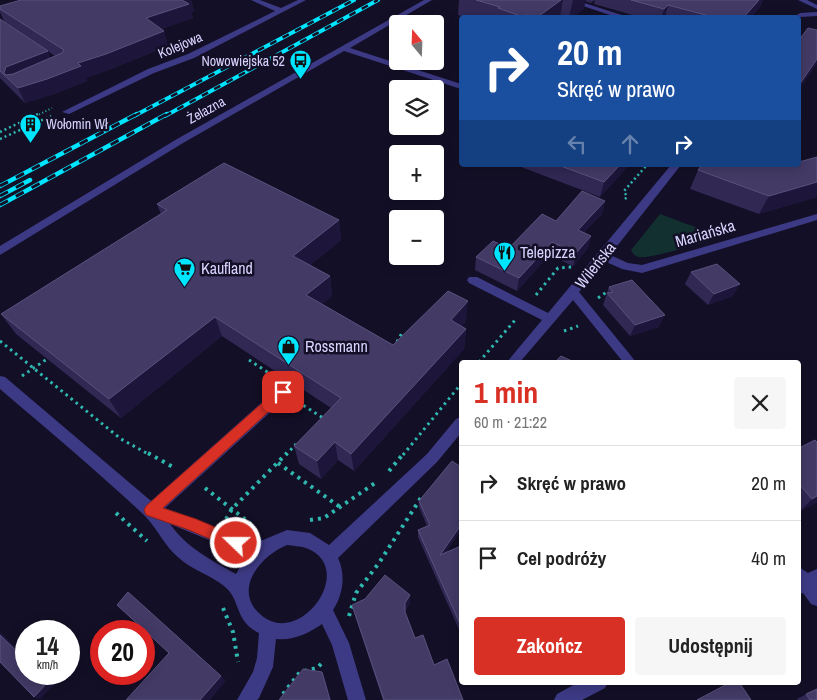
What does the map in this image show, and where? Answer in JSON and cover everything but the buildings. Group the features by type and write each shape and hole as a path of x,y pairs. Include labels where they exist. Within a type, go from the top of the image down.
{"street":[{"path":"254,0 281,11"},
{"name":"Kolejowa","path":"66,112 150,71 191,56 303,0"},
{"name":"Żelazna","path":"0,250 180,141 429,0"},
{"path":"568,0 618,15"},
{"path":"800,15 813,6 801,0"},
{"path":"801,16 817,14"},
{"path":"345,48 459,86"},
{"name":"Wileńska","path":"515,360 603,256 674,167"},
{"name":"Mariańska","path":"603,256 626,266 642,269 817,218"},
{"path":"473,280 550,319"},
{"path":"573,292 628,360"},
{"path":"3,384 151,510 173,542 186,554 230,580 241,591"},
{"path":"151,510 282,386"},
{"path":"329,556 432,458 459,425"},
{"path":"151,510 236,543 263,548"},
{"path":"299,537 311,540 321,546 329,556 335,577 334,588 324,610 315,619 298,628 280,631 268,629 257,623 248,614 243,603 241,591 247,566 263,548 274,541 299,537"},
{"path":"805,580 817,598"},
{"path":"324,610 340,643 356,700"},
{"path":"246,700 261,678 267,660 268,629"},
{"path":"563,700 593,685"}],"path":[{"path":"0,139 44,118 66,112"},
{"path":"621,204 626,197 624,191 645,167"},
{"path":"394,347 403,332"},
{"path":"0,341 121,439 190,475 256,529"},
{"path":"3,384 46,359"},
{"path":"249,360 322,418"},
{"path":"302,520 324,518 382,478 459,386"},
{"path":"316,424 329,412"},
{"path":"223,524 232,509 303,437"},
{"path":"278,463 340,507"},
{"path":"348,620 356,593 379,563 415,504 427,490"},
{"path":"283,694 300,672 317,668 328,657"}],"green space":[{"path":"660,214 722,237 646,257 639,257 633,254 631,250"}],"railway":[{"path":"134,116 354,0"},
{"path":"165,116 378,0"},
{"path":"0,186 137,114"},
{"path":"0,205 167,114"},
{"path":"0,196 30,180"}],"place":[{"name":"Nowowiejska 52","path":"301,80"},
{"name":"Wołomin Wł","path":"30,143"},
{"name":"Telepizza","path":"504,271"},
{"name":"Kaufland","path":"185,287"},
{"name":"Rossmann","path":"289,365"}],"route":[{"path":"236,543 151,510 283,392"}]}
